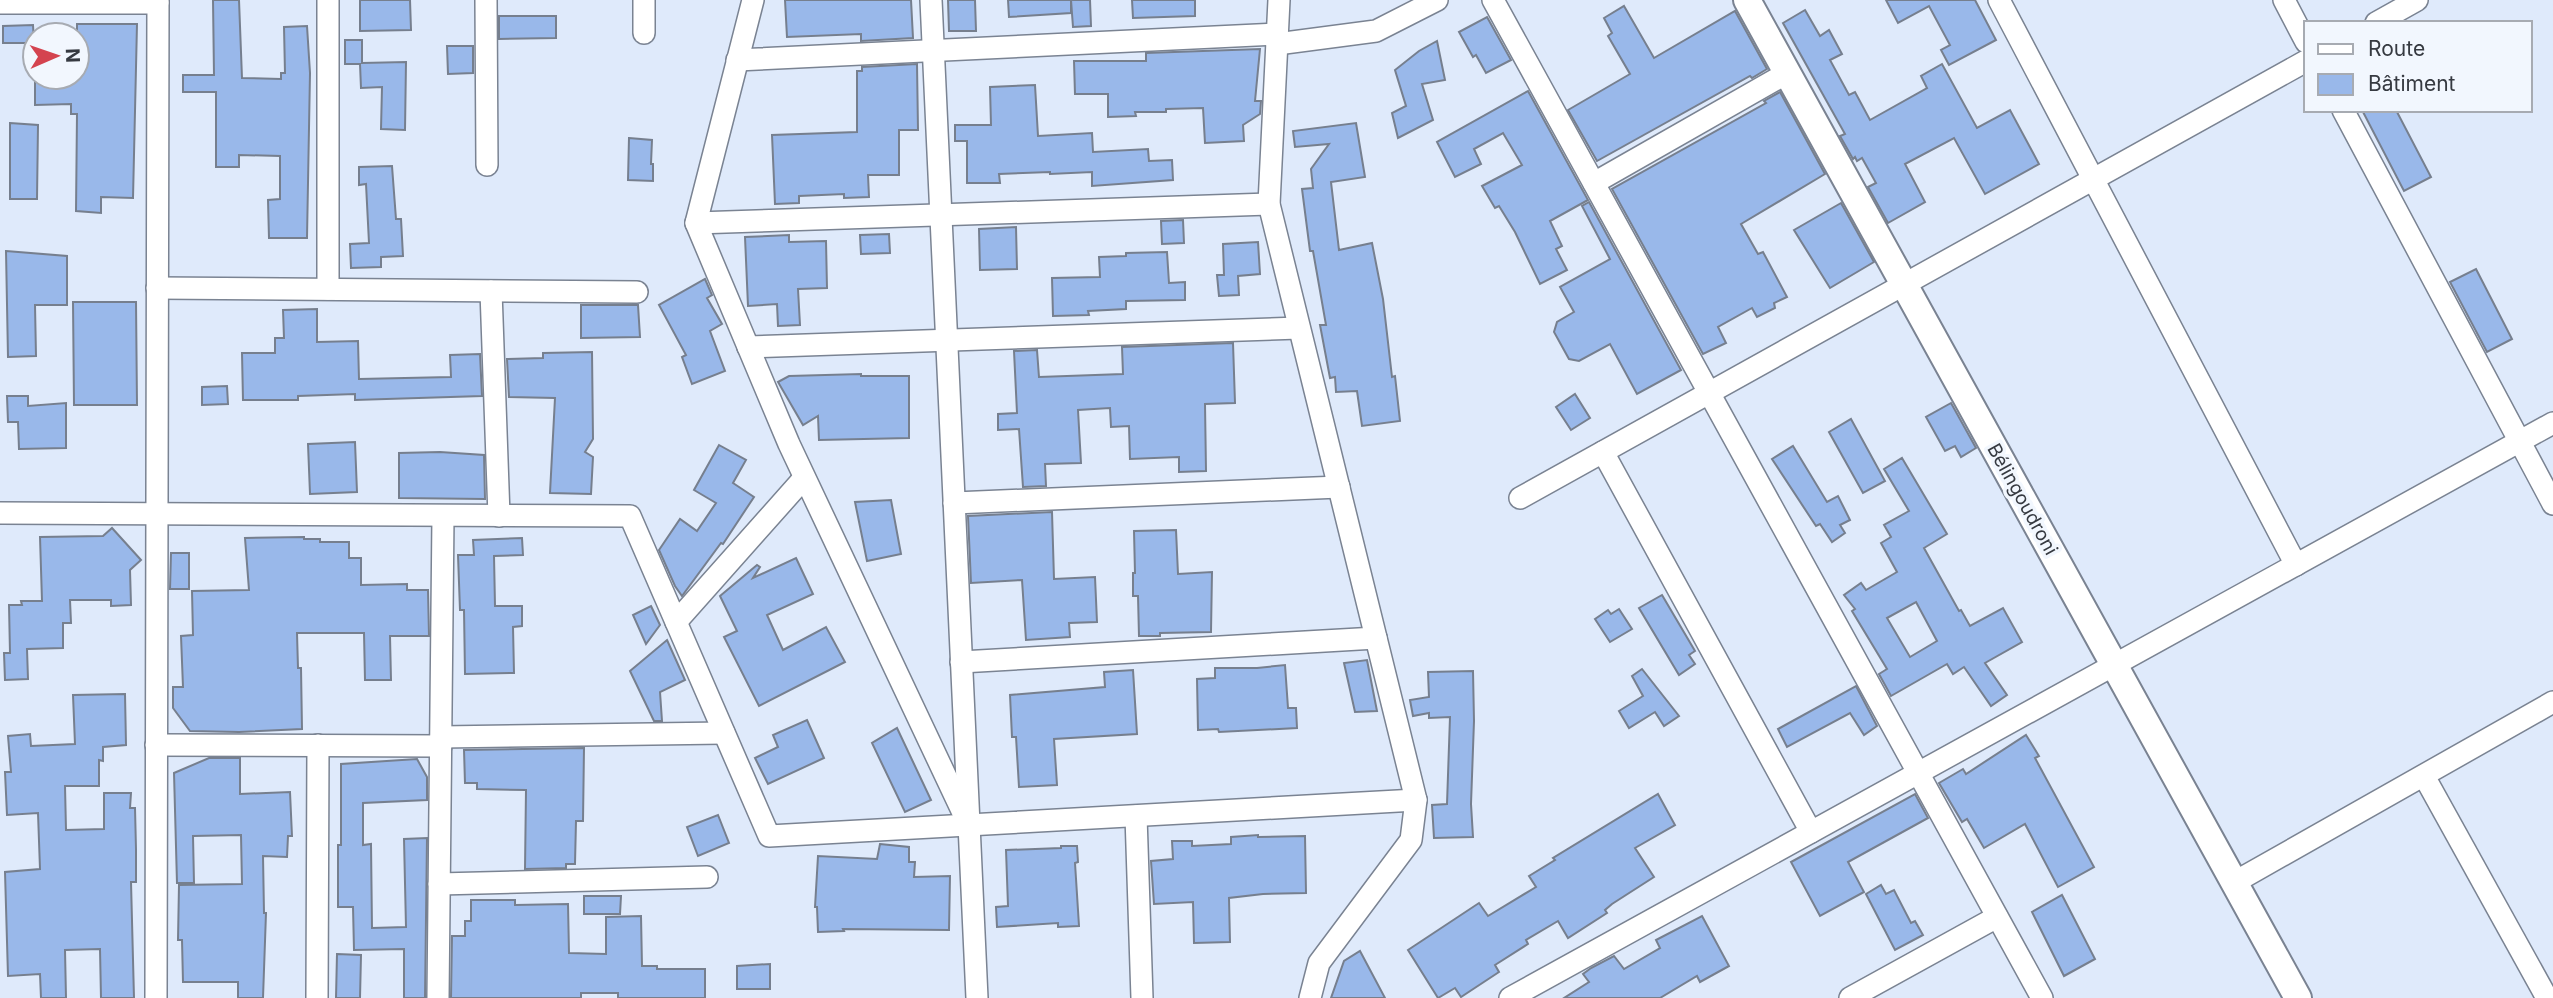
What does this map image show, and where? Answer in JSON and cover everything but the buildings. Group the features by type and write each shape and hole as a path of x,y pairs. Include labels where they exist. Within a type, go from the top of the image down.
{"street":[{"path":"328,0 328,289"},
{"path":"486,0 486,165"},
{"path":"644,0 644,33"},
{"path":"753,0 696,223 804,478 969,825"},
{"path":"931,0 977,998"},
{"path":"1279,0 1269,204 1416,800 1411,839 1320,963 1310,998"},
{"path":"737,60 933,50 1277,39 1376,31 1437,0"},
{"path":"1493,0 2042,998"},
{"name":"Bélingoudroni","path":"1747,0 2298,998"},
{"path":"1998,0 2296,565"},
{"path":"2284,0 2304,38"},
{"path":"2380,21 2417,0"},
{"path":"0,3 158,2 156,998"},
{"path":"1520,498 2304,62"},
{"path":"1594,183 1787,73"},
{"path":"2344,112 2553,504"},
{"path":"696,223 1269,204"},
{"path":"157,288 637,292"},
{"path":"491,291 499,516"},
{"path":"748,347 1299,328"},
{"path":"1510,998 2553,423"},
{"path":"1603,452 1811,832"},
{"path":"676,622 804,478"},
{"path":"954,503 1339,487"},
{"path":"0,513 630,516 769,836 1416,800"},
{"path":"438,998 443,516"},
{"path":"961,662 1376,638"},
{"path":"2235,883 2553,702"},
{"path":"156,745 318,745 724,733"},
{"path":"317,998 318,745"},
{"path":"2424,775 2547,998"},
{"path":"1136,816 1142,998"},
{"path":"439,884 708,877"},
{"path":"1850,998 1997,917"}]}
